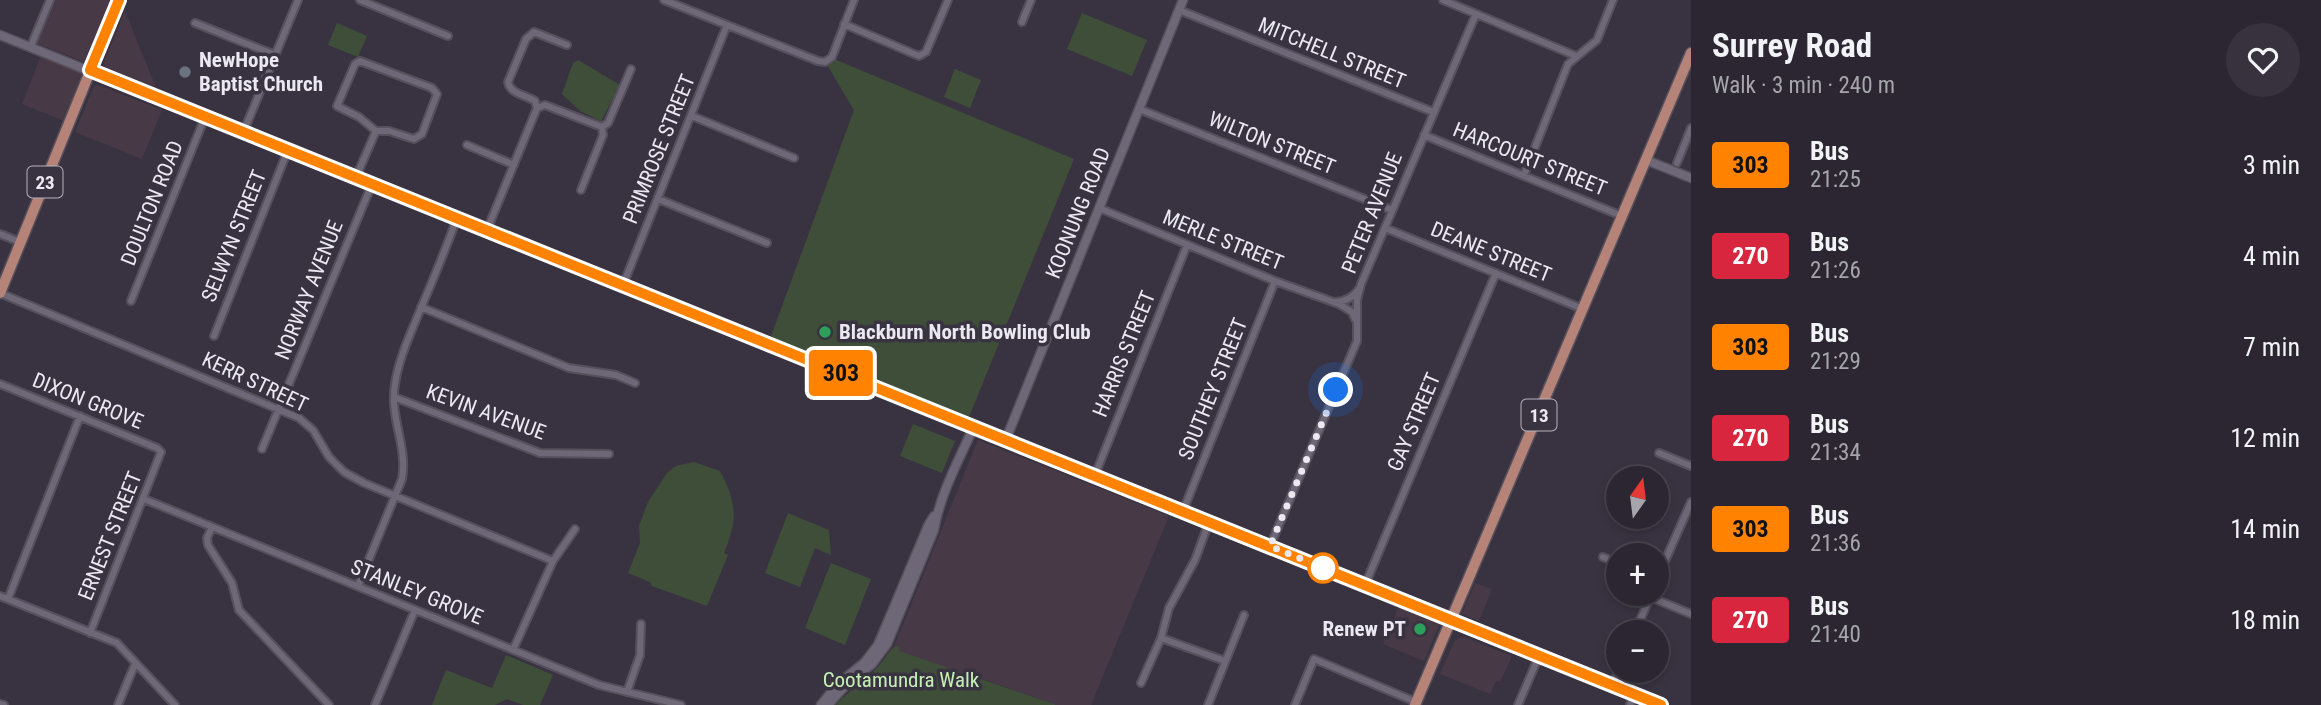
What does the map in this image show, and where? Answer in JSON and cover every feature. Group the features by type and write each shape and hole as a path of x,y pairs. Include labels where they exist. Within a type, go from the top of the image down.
{"main road":[{"name":"23","path":"0,293 119,0"},
{"name":"KOONUNG ROAD","path":"1006,439 1183,0"},
{"path":"0,35 1661,705"},
{"name":"13","path":"1415,704 1691,53"},
{"path":"1646,160 1691,178"},
{"path":"826,703 877,658 891,636 914,569 924,544 934,530 937,512 974,426"},
{"path":"826,703 873,652 914,569"},
{"path":"902,589 905,599"}],"street":[{"path":"31,47 50,0"},
{"path":"243,133 298,0"},
{"path":"360,0 448,36"},
{"path":"664,0 825,62 832,57 854,0"},
{"path":"844,24 919,55 926,52 948,0"},
{"path":"1022,22 1031,0"},
{"path":"1443,0 1576,55"},
{"path":"1524,175 1568,64 1597,40 1613,0"},
{"name":"MITCHELL STREET","path":"1179,10 1433,112"},
{"name":"PETER AVENUE","path":"1270,546 1357,341 1357,300 1361,284 1476,14"},
{"path":"195,23 275,55"},
{"name":"PRIMROSE STREET","path":"623,285 727,25"},
{"path":"487,230 537,108 535,101 513,91 508,82 526,38 534,32 566,46"},
{"path":"360,61 432,88 437,94 422,134 414,139 388,131 376,131 359,117 337,106 355,64 360,61"},
{"path":"825,62 827,71"},
{"path":"602,127 608,123 631,69"},
{"path":"537,108 545,105 602,127"},
{"name":"WILTON STREET","path":"1139,109 1392,210"},
{"path":"692,116 794,158"},
{"name":"DOULTON ROAD","path":"131,302 205,117"},
{"path":"581,190 603,135 602,127"},
{"path":"1677,163 1689,141 1691,128"},
{"path":"356,177 376,131"},
{"name":"HARCOURT STREET","path":"1424,135 1622,216"},
{"path":"467,145 514,165"},
{"name":"SELWYN STREET","path":"214,336 288,150"},
{"name":"NORWAY AVENUE","path":"262,449 372,184"},
{"path":"658,199 767,243"},
{"name":"MERLE STREET","path":"1099,208 1275,281 1334,302 1352,312 1357,322"},
{"path":"358,586 395,495 404,465 394,397 400,360 457,218"},
{"name":"DEANE STREET","path":"1385,228 1583,309"},
{"path":"0,234 20,242"},
{"name":"HARRIS STREET","path":"1095,475 1187,245"},
{"name":"GAY STREET","path":"1365,585 1496,273"},
{"name":"SOUTHEY STREET","path":"1183,511 1275,281"},
{"path":"1334,302 1352,297 1361,284"},
{"name":"KERR STREET","path":"0,293 279,408 299,418 313,430 328,457 344,472 364,483 553,561"},
{"path":"421,307 569,368 616,374 635,383"},
{"name":"DIXON GROVE","path":"0,384 157,448 161,452"},
{"name":"KEVIN AVENUE","path":"394,397 540,453 609,454"},
{"path":"80,416 4,597 117,643 175,705"},
{"name":"ERNEST STREET","path":"90,633 161,452"},
{"path":"1659,453 1691,466"},
{"name":"STANLEY GROVE","path":"144,499 599,685 681,705"},
{"path":"1669,554 1689,513 1691,502"},
{"path":"1141,683 1161,638 1169,608 1195,560 1209,522"},
{"path":"212,527 207,538 208,545 232,583 239,610 329,705"},
{"path":"513,650 553,561 575,529"},
{"path":"1669,604 1691,614"},
{"path":"375,705 415,610"},
{"path":"1208,705 1244,615"},
{"path":"627,692 640,655 641,624"},
{"path":"1161,638 1226,661"},
{"path":"1518,705 1539,656"},
{"path":"1295,705 1314,659 1415,704"},
{"path":"118,705 135,664"},
{"path":"1630,705 1634,694"}],"shaded area":[{"path":"52,0 113,0 87,63 36,43"},
{"path":"125,11 156,87 105,67 104,62"},
{"path":"41,56 82,73 64,121 22,104"},
{"path":"98,85 162,110 142,159 75,132 94,86"},
{"path":"978,440 1169,516 1091,705 1057,705 892,651"},
{"path":"1475,583 1492,589 1479,621 1462,614"},
{"path":"1399,606 1440,624 1424,661 1383,644"},
{"path":"1464,637 1512,656 1500,682 1496,681 1490,694 1440,674 1455,640"}],"green space":[{"path":"1082,13 1147,40 1132,76 1067,49"},
{"path":"337,23 367,36 358,57 328,45"},
{"path":"834,59 1074,159 969,417 770,339 854,110 826,63"},
{"path":"578,60 620,85 601,121 580,111 562,94 573,63"},
{"path":"955,69 981,80 970,108 944,97"},
{"path":"913,424 955,441 942,473 900,456"},
{"path":"694,462 720,471 730,493 734,512 732,530 724,553 728,555 707,606 652,586 650,582 628,573 640,543 639,526 648,502 667,473 676,466"},
{"path":"788,513 829,530 831,555 815,548 800,587 765,573"},
{"path":"831,563 871,579 845,645 805,628"},
{"name":"Cootamundra Walk","path":"897,646 900,647 899,651 1057,705 836,705"},
{"path":"506,655 553,675 540,705 523,705 507,699 495,705 432,705 446,670 492,688"}],"bus line":[{"name":"303","path":"119,0 90,70 1661,705"}],"place":[{"name":"NewHope Baptist Church","path":"185,72"},
{"name":"Blackburn North Bowling Club","path":"825,332"},
{"name":"Renew PT","path":"1420,629"}],"route":[{"path":"1323,568 1270,546 1336,390"}]}
